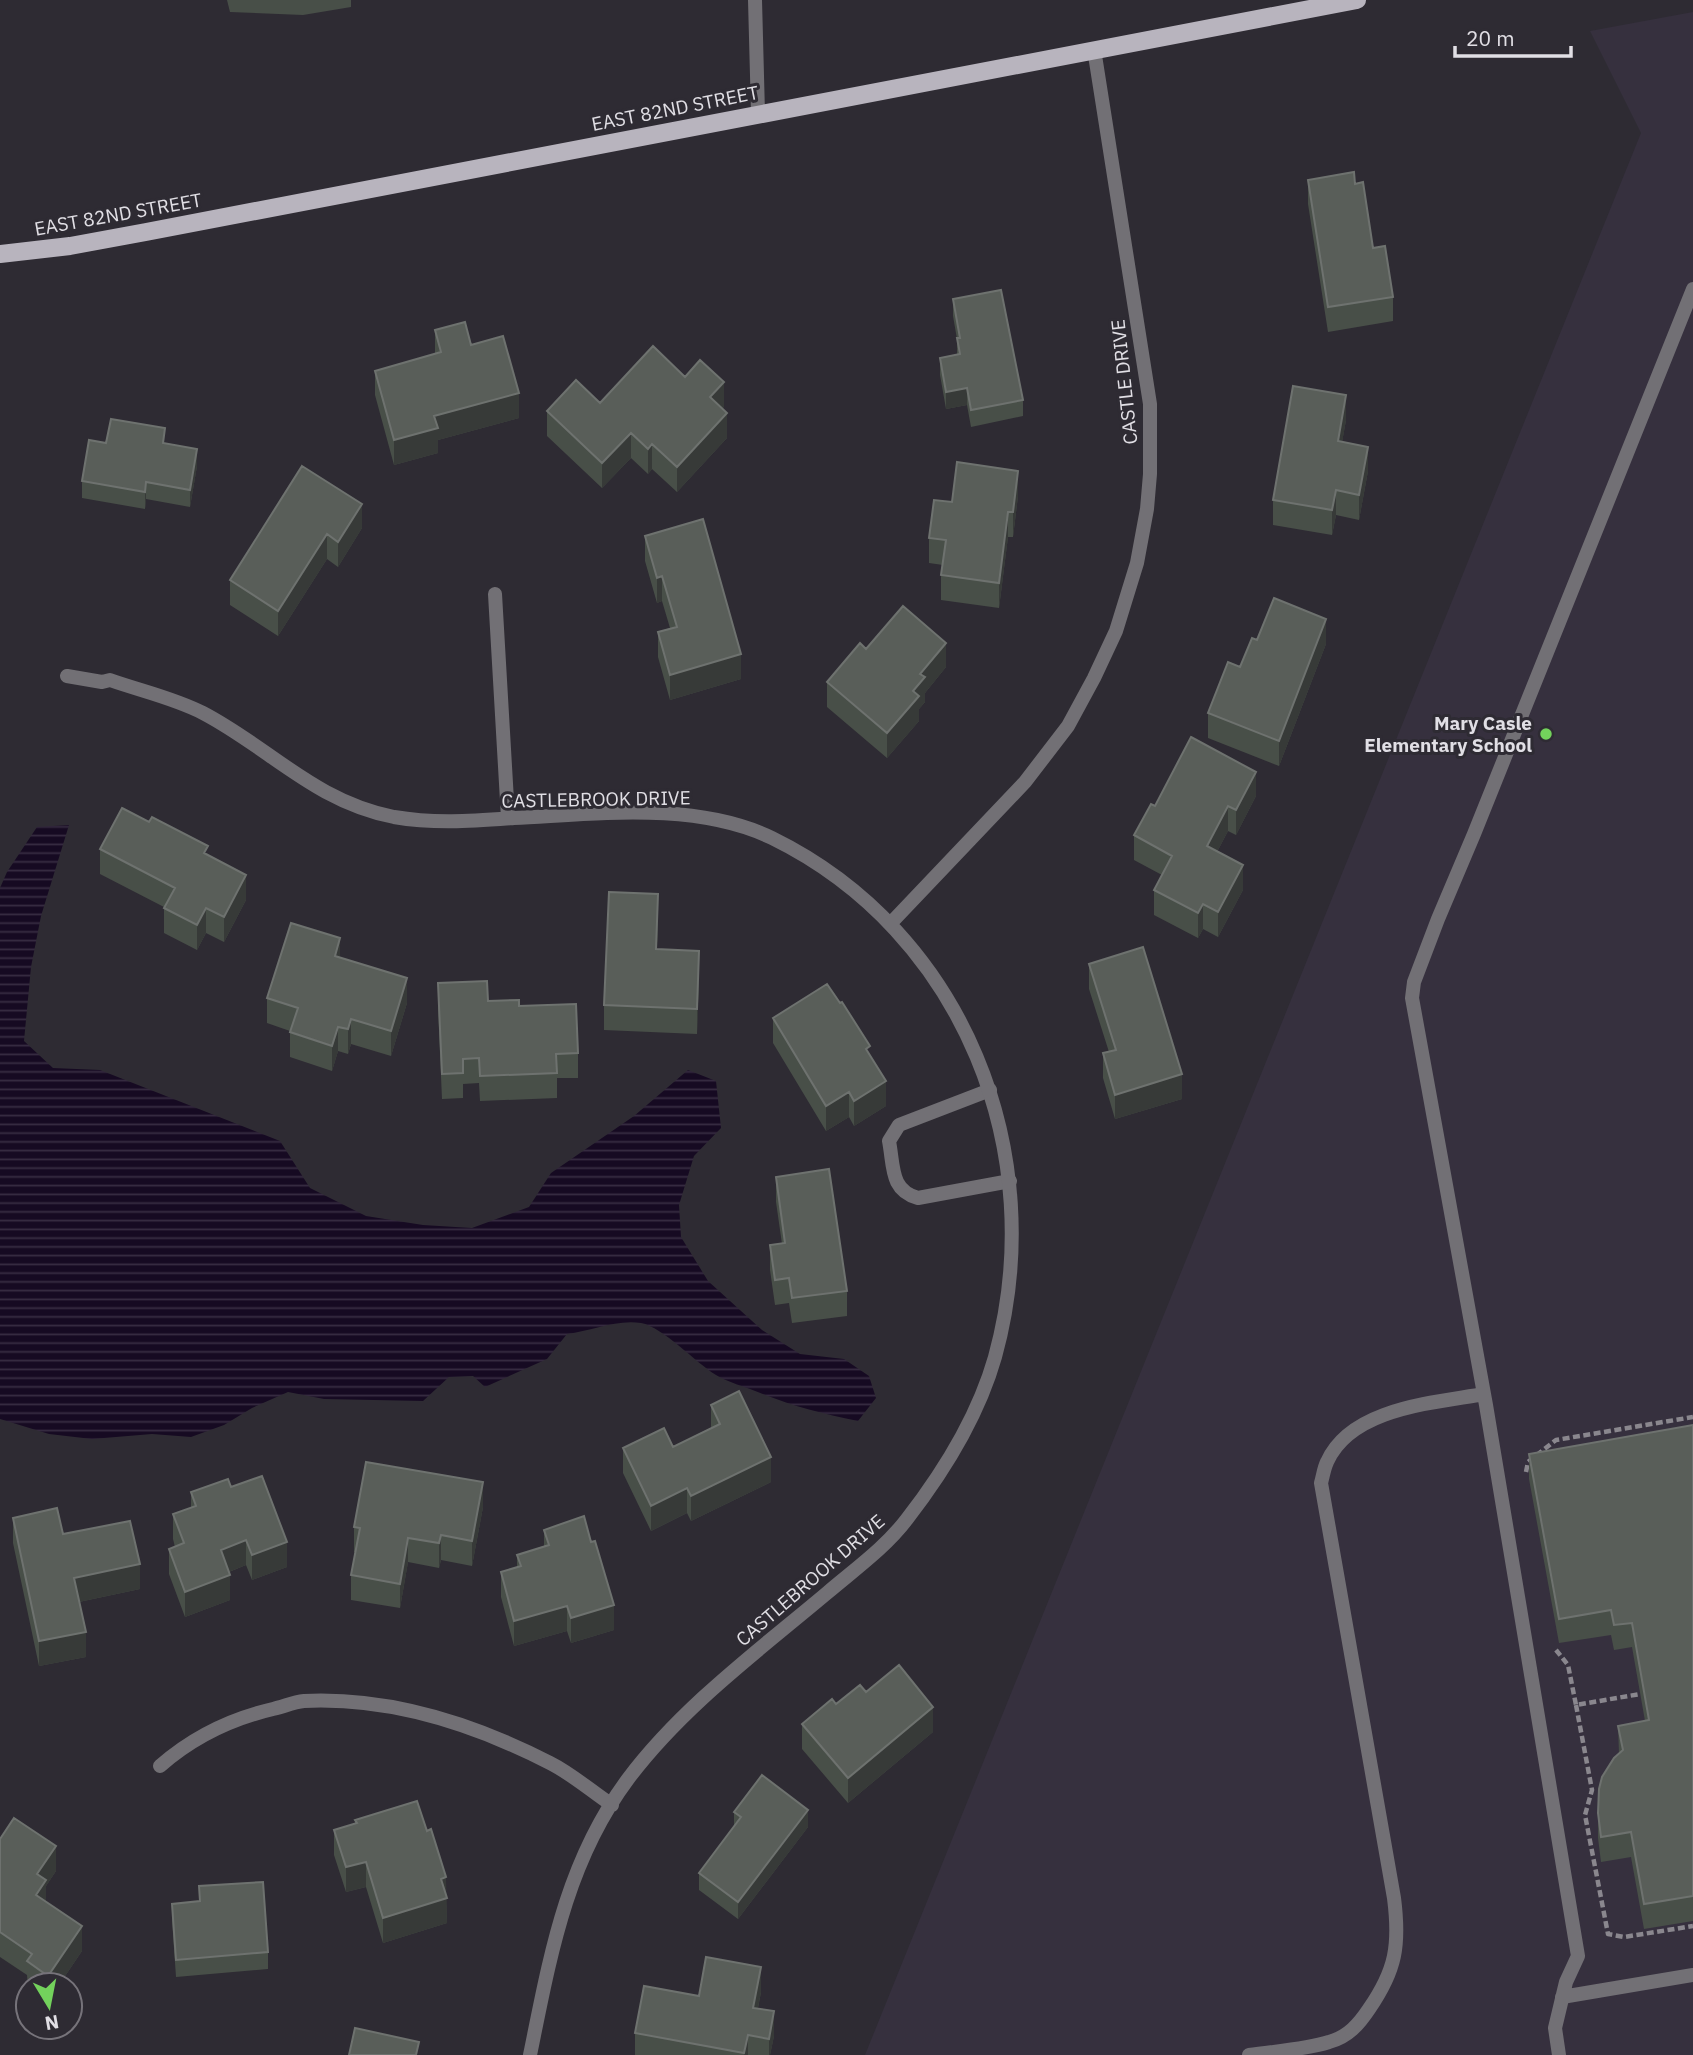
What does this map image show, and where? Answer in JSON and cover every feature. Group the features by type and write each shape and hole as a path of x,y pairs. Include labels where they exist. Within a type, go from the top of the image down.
{"main road":[{"name":"EAST 82ND STREET","path":"0,254 69,246 146,232 1357,0"}],"street":[{"path":"755,0 758,113"},
{"name":"CASTLE DRIVE","path":"891,924 1025,782 1068,726 1116,631 1137,563 1150,474 1150,404 1094,50"},
{"path":"1559,2055 1555,2028 1566,1982 1578,1956 1484,1394 1414,1010 1413,987 1438,919 1693,289"},
{"path":"495,594 508,818"},
{"name":"CASTLEBROOK DRIVE","path":"67,676 102,682 110,680 201,712 330,796 379,813 430,822 464,823 508,818 665,813 700,816 769,836 831,873 891,924 950,1001 971,1042 990,1090 1010,1181 1013,1253 1006,1306 994,1361 982,1395 949,1461 906,1521 881,1548 709,1692 646,1755 612,1805 580,1862 562,1909 530,2055"},
{"path":"990,1090 899,1125 890,1141 897,1185 905,1194 918,1198 1010,1181"},
{"path":"1250,2055 1330,2042 1355,2029 1391,1974 1395,1952 1395,1898 1321,1483 1327,1461 1363,1424 1385,1413 1484,1394"},
{"path":"160,1766 180,1748 226,1723 284,1704 350,1703 402,1708 486,1732 550,1763 612,1805"},
{"path":"1562,1997 1693,1975"}],"path":[{"path":"1525,1478 1528,1462 1556,1440 1693,1417"},
{"path":"1553,1637 1556,1651 1568,1665 1592,1790 1585,1815 1608,1934 1624,1937 1693,1926"},
{"path":"1576,1704 1640,1694"}],"shaded area":[{"name":"Mary Casle Elementary School","path":"1693,12 1693,2055 865,2055 1641,133 1590,31"},
{"path":"69,825 41,916 31,967 24,1041 53,1068 100,1070 280,1141 310,1188 366,1216 423,1225 472,1228 529,1207 551,1173 634,1116 688,1070 716,1081 721,1128 694,1156 679,1205 681,1237 708,1281 762,1330 800,1354 844,1359 869,1376 876,1398 858,1421 791,1404 720,1377 659,1331 632,1322 567,1334 547,1359 485,1387 473,1376 449,1377 423,1401 324,1399 288,1392 252,1408 224,1425 191,1437 152,1434 92,1439 49,1434 0,1419 0,888 7,872 37,827"}],"building":[{"path":"1354,172 1355,184 1363,182 1373,248 1385,246 1393,297 1328,307 1308,180"},
{"path":"1001,290 1023,400 971,410 967,388 946,392 940,358 960,354 953,299"},
{"path":"465,322 471,345 503,336 519,393 434,416 438,428 394,440 375,371 441,352 435,330"},
{"path":"653,346 685,377 700,360 724,382 710,397 727,413 677,467 652,444 648,449 631,433 602,463 547,411 576,380 600,403"},
{"path":"1293,386 1346,395 1338,441 1368,447 1359,495 1336,490 1332,510 1273,500"},
{"path":"111,419 165,428 163,443 197,449 190,490 146,482 145,492 82,481 89,440 106,443"},
{"path":"957,462 1018,471 1013,512 1008,512 999,583 941,575 946,540 929,538 934,500 952,502"},
{"path":"302,466 362,504 338,542 327,534 278,611 230,580"},
{"path":"703,519 741,654 670,675 658,632 677,627 662,576 657,578 645,536"},
{"path":"1274,598 1326,619 1279,741 1208,713 1228,662 1240,667 1252,638 1257,640"},
{"path":"903,606 946,643 920,674 925,677 913,691 919,696 887,733 827,682 860,643 866,649"},
{"path":"1191,737 1256,772 1236,810 1228,806 1207,846 1243,865 1218,912 1203,904 1198,913 1154,890 1172,856 1134,835 1151,804 1155,806"},
{"path":"122,808 149,822 152,817 208,846 204,853 246,875 224,917 206,908 197,925 164,908 175,888 100,849"},
{"path":"609,892 658,894 656,949 699,951 697,1009 604,1005"},
{"path":"291,923 340,938 335,956 407,978 391,1031 351,1019 348,1029 338,1027 332,1046 290,1032 298,1008 267,998"},
{"path":"1143,947 1182,1074 1115,1095 1103,1053 1116,1050 1089,964"},
{"path":"487,981 488,1001 519,1000 519,1006 576,1004 578,1053 556,1054 557,1073 480,1076 479,1058 463,1059 463,1073 442,1074 438,983"},
{"path":"827,984 870,1046 866,1049 886,1081 854,1101 849,1092 826,1106 773,1018"},
{"path":"829,1169 847,1291 792,1298 789,1278 775,1280 770,1245 785,1243 776,1177"},
{"path":"739,1391 771,1457 691,1496 687,1488 651,1506 623,1448 664,1428 673,1447 720,1424 711,1405"},
{"path":"1693,1425 1693,1896 1644,1904 1631,1832 1601,1837 1598,1813 1602,1777 1614,1758 1623,1750 1618,1726 1649,1720 1632,1623 1614,1625 1611,1610 1559,1619 1529,1454"},
{"path":"366,1462 483,1482 472,1541 441,1535 439,1543 408,1538 400,1584 351,1575 360,1528 354,1527"},
{"path":"262,1476 287,1542 252,1555 246,1540 221,1550 230,1575 185,1592 169,1549 184,1543 173,1514 196,1506 191,1492 228,1479 231,1487"},
{"path":"57,1508 63,1534 130,1521 140,1564 74,1578 86,1632 39,1641 13,1518"},
{"path":"584,1516 591,1542 595,1541 614,1605 571,1618 567,1606 514,1621 501,1572 521,1566 517,1555 549,1545 544,1530"},
{"path":"899,1665 933,1707 848,1778 802,1724 832,1699 836,1704 860,1685 866,1692"},
{"path":"762,1775 808,1810 738,1902 699,1873 741,1817 734,1812"},
{"path":"417,1801 427,1831 431,1829 446,1877 441,1879 447,1898 383,1918 366,1862 346,1867 334,1830 357,1823 355,1820"},
{"path":"14,1818 56,1846 37,1874 46,1880 36,1895 82,1926 51,1971 41,1971 27,1961 32,1954 0,1932 0,1839"},
{"path":"263,1882 268,1952 176,1960 172,1904 200,1901 199,1886"},
{"path":"706,1957 761,1967 753,2008 774,2011 769,2039 748,2035 744,2053 635,2033 644,1986 699,1996"},
{"path":"355,2028 419,2042 416,2055 349,2055"}],"place":[{"name":"Mary Casle Elementary School","path":"1546,734"}]}
